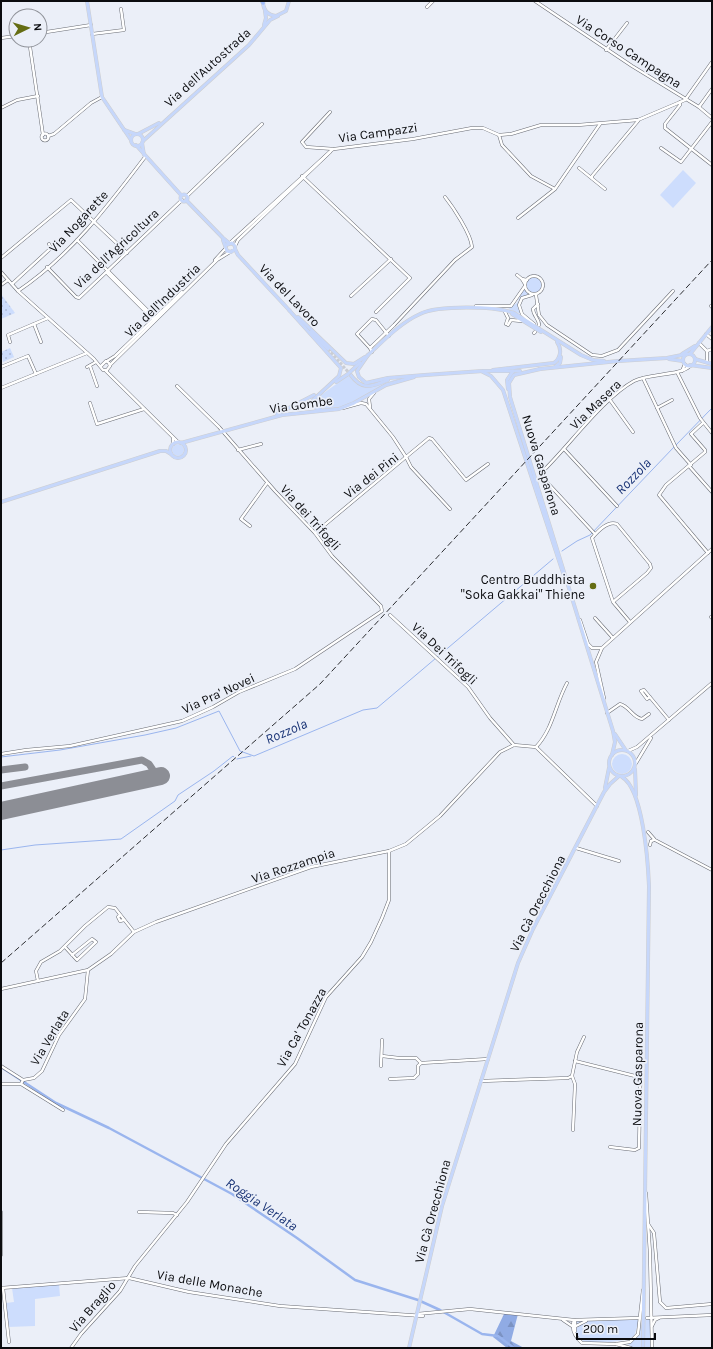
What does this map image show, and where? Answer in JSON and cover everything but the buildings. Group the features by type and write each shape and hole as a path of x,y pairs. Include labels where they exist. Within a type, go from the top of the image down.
{"main road":[{"path":"87,1 102,97 123,130 145,157 181,195 182,200 186,200 233,250"},
{"name":"Via dell'Autostrada","path":"263,2 266,18 264,27"},
{"name":"Via dell'Autostrada","path":"136,146 143,142 162,122 249,45 270,20 284,13 290,2"},
{"path":"264,10 271,15 278,16"},
{"name":"Via dell'Autostrada","path":"131,140 136,134 162,122"},
{"path":"123,130 141,135 145,157"},
{"path":"181,195 184,194 187,196 186,200"},
{"path":"228,244 233,250"},
{"name":"Via del Lavoro","path":"233,250 328,349"},
{"path":"289,310 346,363 354,364 368,355 404,323 423,312 459,308 514,313 534,324 556,341 586,358 610,362"},
{"path":"289,310 340,367 339,376 314,398 313,406 322,410 338,409"},
{"path":"504,311 545,333"},
{"path":"684,363 684,357 712,326"},
{"path":"554,368 560,363 561,351 556,341"},
{"path":"679,355 698,343"},
{"path":"690,366 694,363 698,343"},
{"path":"482,371 554,364 558,360 561,351"},
{"path":"667,358 688,354 705,362 711,367"},
{"path":"267,418 291,408 326,388 349,373 368,355"},
{"path":"368,355 358,368 358,375 362,380 369,383 395,378"},
{"path":"667,358 690,366 711,367"},
{"name":"Via Gombe","path":"395,378 482,371 512,371 554,368 617,361 667,358"},
{"path":"510,397 507,384 508,377 512,371 523,367"},
{"name":"Nuova Gasparona","path":"540,369 514,375 509,383 510,397 613,731 615,742 609,765 612,772 621,776 630,785 636,801 647,849 650,886 643,1348"},
{"name":"Nuova Gasparona","path":"482,371 491,376 503,390 560,567 569,588"},
{"path":"349,373 356,382 366,386 375,385 395,378"},
{"name":"Via Gombe","path":"180,442 195,440 267,418 295,413 338,409 354,403 380,388 419,376"},
{"path":"160,451 179,458 186,452 188,445 195,440"},
{"path":"1,502 160,451 180,442 186,448 186,452"},
{"path":"171,454 172,445"},
{"name":"Nuova Gasparona","path":"613,731 627,751 634,757 636,763 634,769 636,801"},
{"path":"612,755 618,750 627,751"},
{"name":"Via Cà Orecchiona","path":"604,792 609,765"},
{"path":"621,776 629,774 634,769"},
{"name":"Via Cà Orecchiona","path":"409,1348 442,1206 518,963 533,929 604,792 610,784 621,776"}],"street":[{"path":"427,7 433,1"},
{"name":"Via Corso Campagna","path":"535,1 606,50 699,108 712,118"},
{"path":"92,34 124,30 121,10"},
{"path":"606,50 627,23"},
{"path":"48,32 91,26"},
{"path":"30,48 38,96 43,135 42,138 45,140 48,139 48,136"},
{"path":"555,189 531,176 502,145 499,135 510,134 541,124 601,124 638,120 685,100 712,62"},
{"path":"699,108 712,89"},
{"path":"1,108 17,100 38,96"},
{"path":"43,135 48,136 54,134 91,103 102,97"},
{"path":"680,102 680,105 664,127 712,165"},
{"name":"Via Campazzi","path":"330,112 302,143 306,147 334,148 413,139 472,128 483,128 499,135"},
{"path":"592,178 596,173 596,170 638,120"},
{"path":"661,148 681,162 712,122"},
{"path":"187,196 262,124"},
{"path":"518,218 555,189 601,124"},
{"name":"Via dell'Industria","path":"106,370 228,244 334,148"},
{"name":"Via Nogarette","path":"18,291 77,240 94,222 145,157"},
{"path":"579,168 605,189"},
{"path":"303,177 410,278 376,312"},
{"name":"Via dell'Industria","path":"101,366 115,356 217,260 233,250 238,240 303,177"},
{"path":"370,348 402,318 455,260 472,246 470,239 451,204 445,197"},
{"path":"1,258 71,200 126,253"},
{"name":"Via dell'Agricoltura","path":"47,267 76,297 80,298 182,200"},
{"path":"77,240 155,319"},
{"path":"12,284 51,248 49,244"},
{"path":"351,296 391,259"},
{"path":"1,272 18,291 106,370 112,378 173,438 180,442"},
{"path":"517,275 522,280 528,293 534,295 538,304 539,315 546,325 592,355 602,356 618,350 672,291"},
{"path":"522,280 527,280 534,276 542,280 543,290 534,295 522,298 519,305 522,314 534,324"},
{"path":"1,284 8,280"},
{"path":"459,308 484,306 509,307 514,304 527,280"},
{"path":"538,304 533,308 533,313 539,321 539,325"},
{"path":"504,311 508,318 507,324 514,320 522,321"},
{"path":"10,342 8,335 48,318"},
{"path":"402,318 404,323"},
{"path":"372,352 358,336 358,332 374,319 389,336"},
{"path":"34,324 41,342"},
{"path":"706,334 712,339"},
{"path":"698,343 707,351"},
{"path":"707,351 712,349"},
{"path":"705,362 707,351"},
{"path":"1,388 87,353"},
{"path":"1,367 28,356 36,374"},
{"path":"94,359 105,362 110,367 112,378"},
{"path":"96,362 88,366 97,386"},
{"path":"681,371 684,363"},
{"name":"Via Masera","path":"594,533 543,478 542,472 610,400 630,384 660,373 681,371 690,366"},
{"path":"677,372 701,421 712,433"},
{"path":"643,378 676,448 712,492"},
{"name":"Via dei Trifogli","path":"177,386 222,432 267,483 316,533 332,556 381,606 382,611 379,613"},
{"path":"371,409 369,402 370,396 380,388"},
{"path":"610,400 633,432"},
{"path":"657,408 672,400"},
{"path":"338,409 363,402 371,409 393,437 406,457 429,438 432,439 466,480 488,464"},
{"path":"90,403 97,424 144,409"},
{"path":"701,421 692,434 706,451 666,485 659,495 708,553"},
{"path":"172,445 173,438"},
{"path":"238,450 261,444"},
{"path":"564,449 617,506"},
{"name":"Via dei Pini","path":"316,533 406,457 411,467 450,509"},
{"path":"250,526 241,519 267,483"},
{"path":"613,602 648,573 651,568 650,564 617,524 609,523 594,533 592,538 613,602 630,622"},
{"path":"604,702 596,662 602,648 712,549"},
{"name":"Via Pra' Novei","path":"1,754 70,746 182,721 213,707 239,692 295,669 379,613"},
{"path":"576,613 588,644 592,648 602,648"},
{"name":"Via Dei Trifogli","path":"390,615 439,659 470,690 490,718 514,745"},
{"path":"595,618 613,638"},
{"path":"627,751 636,749 712,683"},
{"path":"536,747 552,725 559,701 567,684"},
{"path":"650,697 669,720"},
{"path":"607,713 620,704 625,705 638,718 642,719 649,714"},
{"path":"636,763 652,735"},
{"path":"514,745 525,744 536,747 597,806"},
{"name":"Via Rozzampia","path":"1,989 88,970 111,954 134,932 311,867 389,851 406,844 414,839 445,811 500,752 514,745"},
{"path":"648,832 655,840 712,870"},
{"path":"650,845 651,841 655,840"},
{"name":"Via Cà Orecchiona","path":"576,848 619,861"},
{"name":"Via Ca' Tonazza","path":"129,1278 135,1266 176,1215 220,1153 254,1110 295,1064 326,997 358,962 371,942 389,902 389,851"},
{"path":"38,981 38,966 65,947 85,926 108,907 114,908 134,932"},
{"path":"65,947 72,955 77,960 96,942 92,939 72,955"},
{"name":"Via Verlata","path":"1,1066 22,1082 34,1078 42,1071 59,1035 85,999 88,970"},
{"path":"573,1130 575,1084 572,1076 575,1061 584,1037"},
{"path":"381,1066 382,1040"},
{"path":"610,1147 635,1150 639,1148 639,1086 641,1052"},
{"path":"382,1056 416,1058 420,1063"},
{"path":"420,1063 488,1059"},
{"path":"575,1061 640,1077"},
{"path":"390,1079 414,1078 418,1074 418,1066 420,1063"},
{"path":"481,1081 568,1078 572,1076"},
{"path":"1,1084 22,1082 63,1110"},
{"path":"639,1086 646,1087"},
{"path":"645,1183 652,1307 652,1348"},
{"path":"1,1212 1,1255"},
{"path":"139,1212 173,1213 176,1215"},
{"path":"648,1224 654,1233 660,1302 666,1308 712,1304"},
{"name":"Via delle Monache","path":"2,1288 129,1278 189,1292 316,1310 423,1315 448,1311 484,1309 574,1320 638,1318"},
{"name":"Via Braglio","path":"71,1348 81,1334 111,1303 129,1278"},
{"path":"559,1319 567,1322 572,1327 578,1340 587,1344 616,1344 630,1342 638,1334 644,1284"},
{"path":"2,1288 9,1342"},
{"path":"419,1303 423,1315"},
{"path":"652,1307 653,1313 660,1317"},
{"name":"Via delle Monache","path":"414,1323 423,1315"},
{"path":"647,1318 712,1315"},
{"path":"652,1326 655,1320 660,1317"},
{"path":"574,1320 576,1326 575,1334"},
{"path":"572,1327 574,1320"},
{"path":"576,1326 588,1320"},
{"path":"616,1344 631,1348"}],"shaded area":[{"path":"683,170 696,183 673,208 660,195"},
{"path":"534,277 541,282 542,285 537,292 534,293 527,288 526,285 531,278"},
{"path":"524,288 528,294 518,301 518,307 521,314 508,309 517,303"},
{"path":"1,294 15,313 1,319"},
{"path":"10,348 14,357 3,362 1,352"},
{"path":"349,375 361,386 368,387 404,378 383,386 349,404 338,408 327,409 316,407 314,400"},
{"path":"178,444 182,446 184,450 182,454 178,456 174,454 172,450 174,446"},
{"path":"618,754 626,754 632,760 632,768 626,774 618,774 612,768 612,760"},
{"path":"59,1284 60,1296 35,1299 35,1326 8,1327 6,1303 14,1302 12,1288"},
{"path":"653,1316 651,1348 645,1348 645,1317"},
{"path":"640,1318 634,1336 623,1340 599,1343 585,1341 580,1339 577,1335 576,1321"},
{"path":"642,1323 642,1348 634,1348 626,1343 637,1335"}],"green space":[{"path":"504,1314 518,1314 511,1341 524,1348 507,1348 493,1337"}],"waterway":[{"name":"Rozzola","path":"676,445 712,408"},
{"name":"Rozzola","path":"562,551 577,541 590,535 674,447"},
{"name":"Rozzola","path":"1,757 60,750 145,735 176,728 219,711 240,751 254,756 363,710 377,708 553,559"},
{"path":"1,850 35,845 121,839 175,801 178,795 214,771 233,756 234,757"},
{"path":"237,759 251,756"},
{"name":"Roggia Verlata","path":"1,1067 56,1103 109,1128 232,1194 355,1280 418,1300 440,1310 482,1334 498,1336 514,1348"}],"taxiway":[{"path":"1,786 142,760 149,764 155,773 154,778"},
{"path":"1,770 25,767"}],"runway":[{"path":"1,811 161,776"}],"tunnel":[{"path":"328,349 350,374"}],"railway":[{"path":"1,963 320,684 712,260"}],"place":[{"name":"Centro Buddhista \"Soka Gakkai\" Thiene","path":"593,586"}]}
